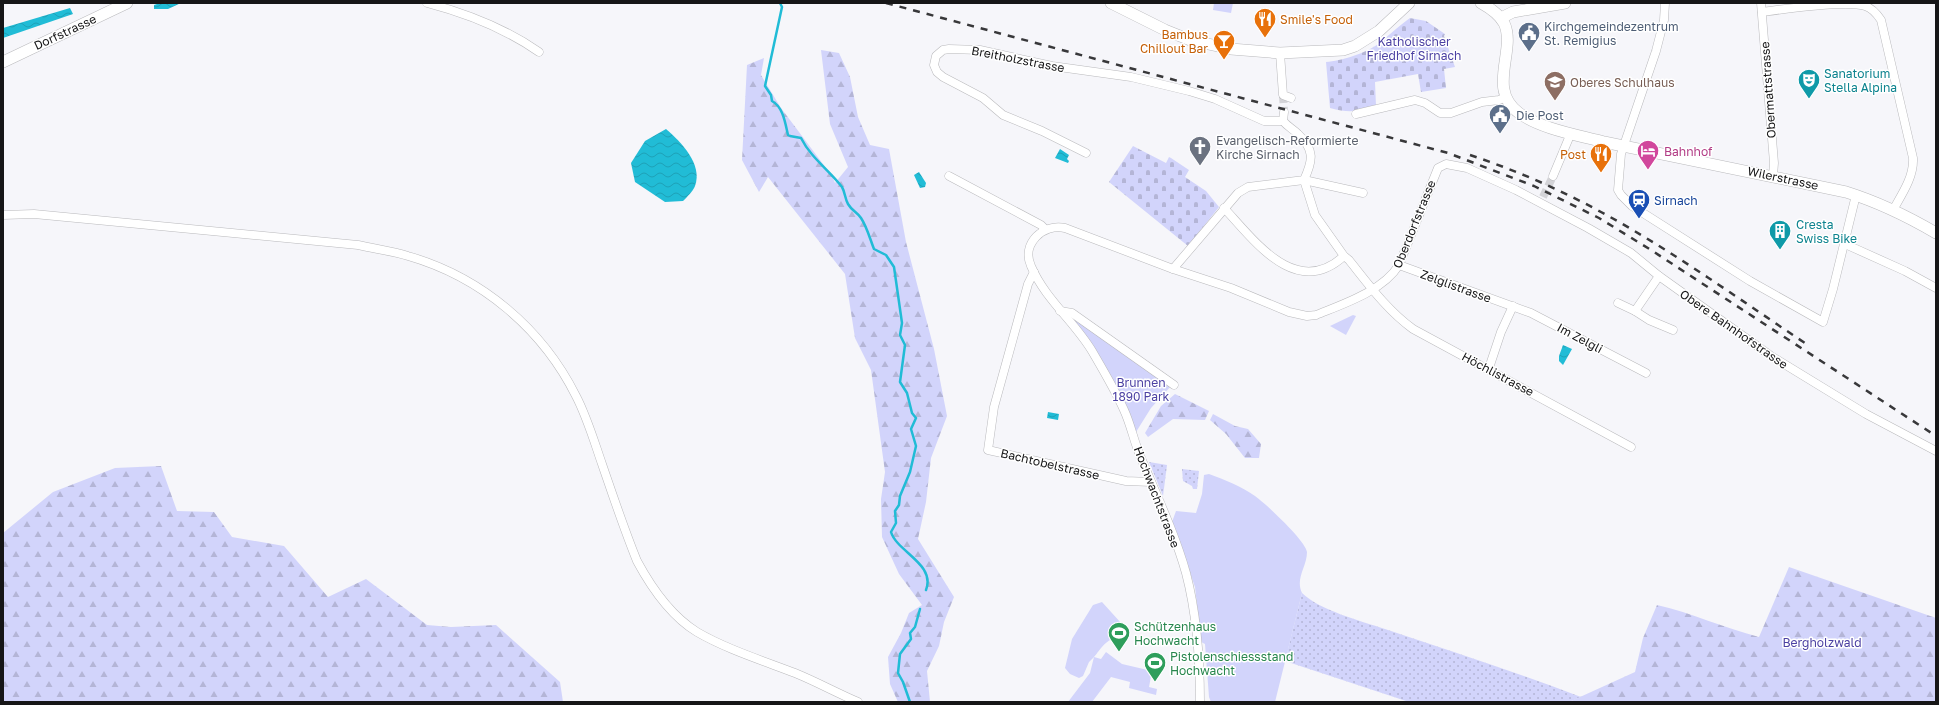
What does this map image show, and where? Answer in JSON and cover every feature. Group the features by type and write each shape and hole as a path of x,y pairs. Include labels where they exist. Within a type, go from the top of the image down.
{"main road":[{"name":"Dorfstrasse","path":"3,62 127,3"},
{"path":"1111,3 1165,30 1190,40 1231,49 1280,53 1343,50 1355,46 1378,31 1409,3"},
{"path":"1481,3 1501,18 1507,35 1504,88 1507,97 1514,108 1525,116 1571,133"},
{"path":"1501,18 1521,6 1565,3"},
{"name":"Wilerstrasse","path":"1571,133 1623,146 1773,176 1856,195 1894,210 1936,233"}],"street":[{"path":"427,3 484,22 529,45 539,52"},
{"path":"1665,3 1664,20 1656,50 1623,146 1620,160 1618,187 1621,195 1628,202 1750,281 1823,322 1845,244 1856,195"},
{"name":"Obermattstrasse","path":"1761,3 1774,163 1773,176"},
{"path":"1762,12 1815,6 1859,4 1874,11 1881,20 1913,158 1914,168 1894,210"},
{"name":"Breitholzstrasse","path":"1086,153 1042,131 1003,115 983,98 943,77 937,72 934,65 936,56 943,50 950,48 980,50 1052,66 1131,77 1215,99 1264,121 1283,121"},
{"path":"1280,53 1287,97"},
{"path":"1356,114 1415,100 1425,103 1440,113 1451,113 1482,102 1499,100 1507,97"},
{"path":"1284,112 1283,121 1297,133 1311,152 1311,165 1304,180"},
{"path":"1553,176 1571,133"},
{"name":"Oberdorfstrasse","path":"1173,269 1231,288 1289,312 1307,316 1323,312 1373,289 1390,278 1399,265 1433,176 1442,165 1454,165 1467,168 1542,200"},
{"path":"949,176 1041,225 1045,229 1059,227 1065,228 1173,269 1224,208 1238,193 1248,187 1304,180 1363,193"},
{"name":"Höchlistrasse","path":"1304,180 1315,215 1344,256 1384,304 1398,317 1413,329 1489,368 1631,447"},
{"name":"Obere Bahnhofstrasse","path":"1542,200 1631,253 1659,276 1771,356 1866,414 1936,452"},
{"path":"1224,208 1266,254 1301,271 1318,271 1339,261 1344,256"},
{"path":"3,215 34,214 358,245 415,258 450,271 471,283 511,311 531,330 561,369 576,396 592,436 637,561 654,590 670,609 696,632 826,686 858,702"},
{"name":"Hochwachtstrasse","path":"1045,229 1033,240 1028,251 1030,264 1060,311 1091,350 1111,384 1124,410 1140,456 1186,573 1195,615 1200,702"},
{"path":"1845,244 1905,271 1936,288"},
{"name":"Zelglistrasse","path":"1399,265 1513,306"},
{"name":"Bachtobelstrasse","path":"1034,272 1028,284 994,407 988,450 1126,481 1151,482"},
{"path":"1635,311 1659,276"},
{"path":"1618,303 1635,311 1648,320 1673,330"},
{"path":"1489,368 1501,332 1513,306"},
{"name":"Im Zelgli","path":"1513,306 1559,326 1646,373"},
{"path":"1060,311 1072,313 1174,385"}],"green space":[{"path":"1214,3 1233,3 1231,13 1213,10"},
{"name":"Katholischer Friedhof Sirnach","path":"1410,18 1426,21 1445,34 1444,36 1455,67 1444,69 1446,88 1421,92 1418,74 1375,82 1376,106 1353,111 1343,111 1330,108 1326,62 1346,58 1373,47"},
{"path":"821,50 839,53 850,77 858,117 870,145 889,149 906,242 934,349 947,416 931,458 926,502 918,539 954,597 944,622 939,646 927,671 930,702 898,702 890,684 888,657 901,633 909,613 922,605 899,574 882,537 881,499 885,472 871,370 855,338 845,274 768,177 759,192 742,160 747,65 764,58 761,75 781,108 832,176 835,183 848,167 830,124"},
{"path":"1133,146 1166,163 1169,157 1189,170 1185,177 1206,191 1219,207 1188,246 1109,182"},
{"path":"1353,315 1356,316 1346,335 1330,326"},
{"name":"Brunnen 1890 Park","path":"1075,317 1171,386 1151,408 1136,432 1131,417 1117,387 1092,346 1073,319"},
{"path":"1175,394 1209,411 1205,420 1173,419 1148,437 1145,433 1161,406"},
{"path":"1213,414 1235,426 1248,429 1261,444 1259,458 1245,458 1226,434 1210,420"},
{"path":"1149,462 1167,465 1163,496"},
{"path":"161,466 177,511 214,512 232,537 284,546 328,597 366,579 427,625 451,627 496,625 560,682 563,702 3,702 3,533 53,492 115,468"},
{"path":"1182,469 1199,471 1197,489 1193,489 1192,486 1183,481"},
{"path":"1209,474 1250,492 1293,531 1307,552 1300,582 1302,593 1275,702 1211,702 1209,697 1205,644 1201,642 1195,587 1172,522 1176,511 1196,513 1202,494 1204,475"},
{"name":"Bergholzwald","path":"1789,567 1936,618 1936,702 1569,702 1635,672 1643,638 1657,605 1759,637"},
{"path":"1302,593 1309,599 1329,610 1508,670 1581,697 1569,702 1409,702 1285,661"},
{"path":"1102,602 1121,623 1125,631 1119,638 1114,638 1107,642 1089,662 1083,676 1079,678 1070,674 1065,668 1072,639 1093,605"},
{"path":"1106,652 1122,664 1152,671 1149,687 1157,689 1156,695 1129,688 1130,682 1111,677 1092,702 1068,702 1090,673 1094,657 1101,659"}],"water":[{"path":"160,3 181,3 168,9 154,9 154,5"},
{"path":"70,8 73,14 3,38 3,28"},
{"path":"666,129 684,147 696,170 697,178 695,186 683,201 665,202 635,182 631,163 645,141"},
{"path":"1060,149 1069,155 1067,159 1069,161 1068,163 1055,158"},
{"path":"919,172 926,183 925,187 920,188 914,175"},
{"path":"1563,345 1572,349 1563,365 1559,361 1559,356"},
{"path":"1048,412 1059,414 1058,420 1047,418"}],"waterway":[{"path":"780,3 782,7 765,86 771,95 772,101 781,111 785,120 788,135 801,138 815,158 842,187 848,204 859,216 867,229 874,249 886,255 894,267 902,323 900,335 905,345 900,382 907,393 912,413 916,418 911,429 916,446 910,472 900,496 899,505 895,511 896,523 891,532 900,546 921,565 926,573 928,581 926,590"},
{"path":"910,702 898,673 900,654 911,639 910,633 915,627 920,609"}],"tunnel":[{"path":"1283,95 1284,112"},
{"path":"1543,197 1553,176"}],"railway":[{"path":"886,3 1448,153 1534,186 1599,218 1651,250 1936,436"},
{"path":"1470,155 1537,180 1628,227 1706,276 1808,345"}],"place":[{"name":"Smile's Food","path":"1265,38"},
{"name":"Kirchgemeindezentrum St. Remigius","path":"1529,52"},
{"name":"Bambus Chillout Bar","path":"1224,60"},
{"name":"Sanatorium Stella Alpina","path":"1809,100"},
{"name":"Oberes Schulhaus","path":"1555,102"},
{"name":"Die Post","path":"1500,134"},
{"name":"Evangelisch-Reformierte Kirche Sirnach","path":"1200,166"},
{"name":"Bahnhof","path":"1648,170"},
{"name":"Post","path":"1601,174"},
{"name":"Sirnach","path":"1639,220"},
{"name":"Cresta Swiss Bike","path":"1780,250"},
{"name":"Schützenhaus Hochwacht","path":"1119,652"},
{"name":"Pistolenschiessstand Hochwacht","path":"1155,682"}]}
